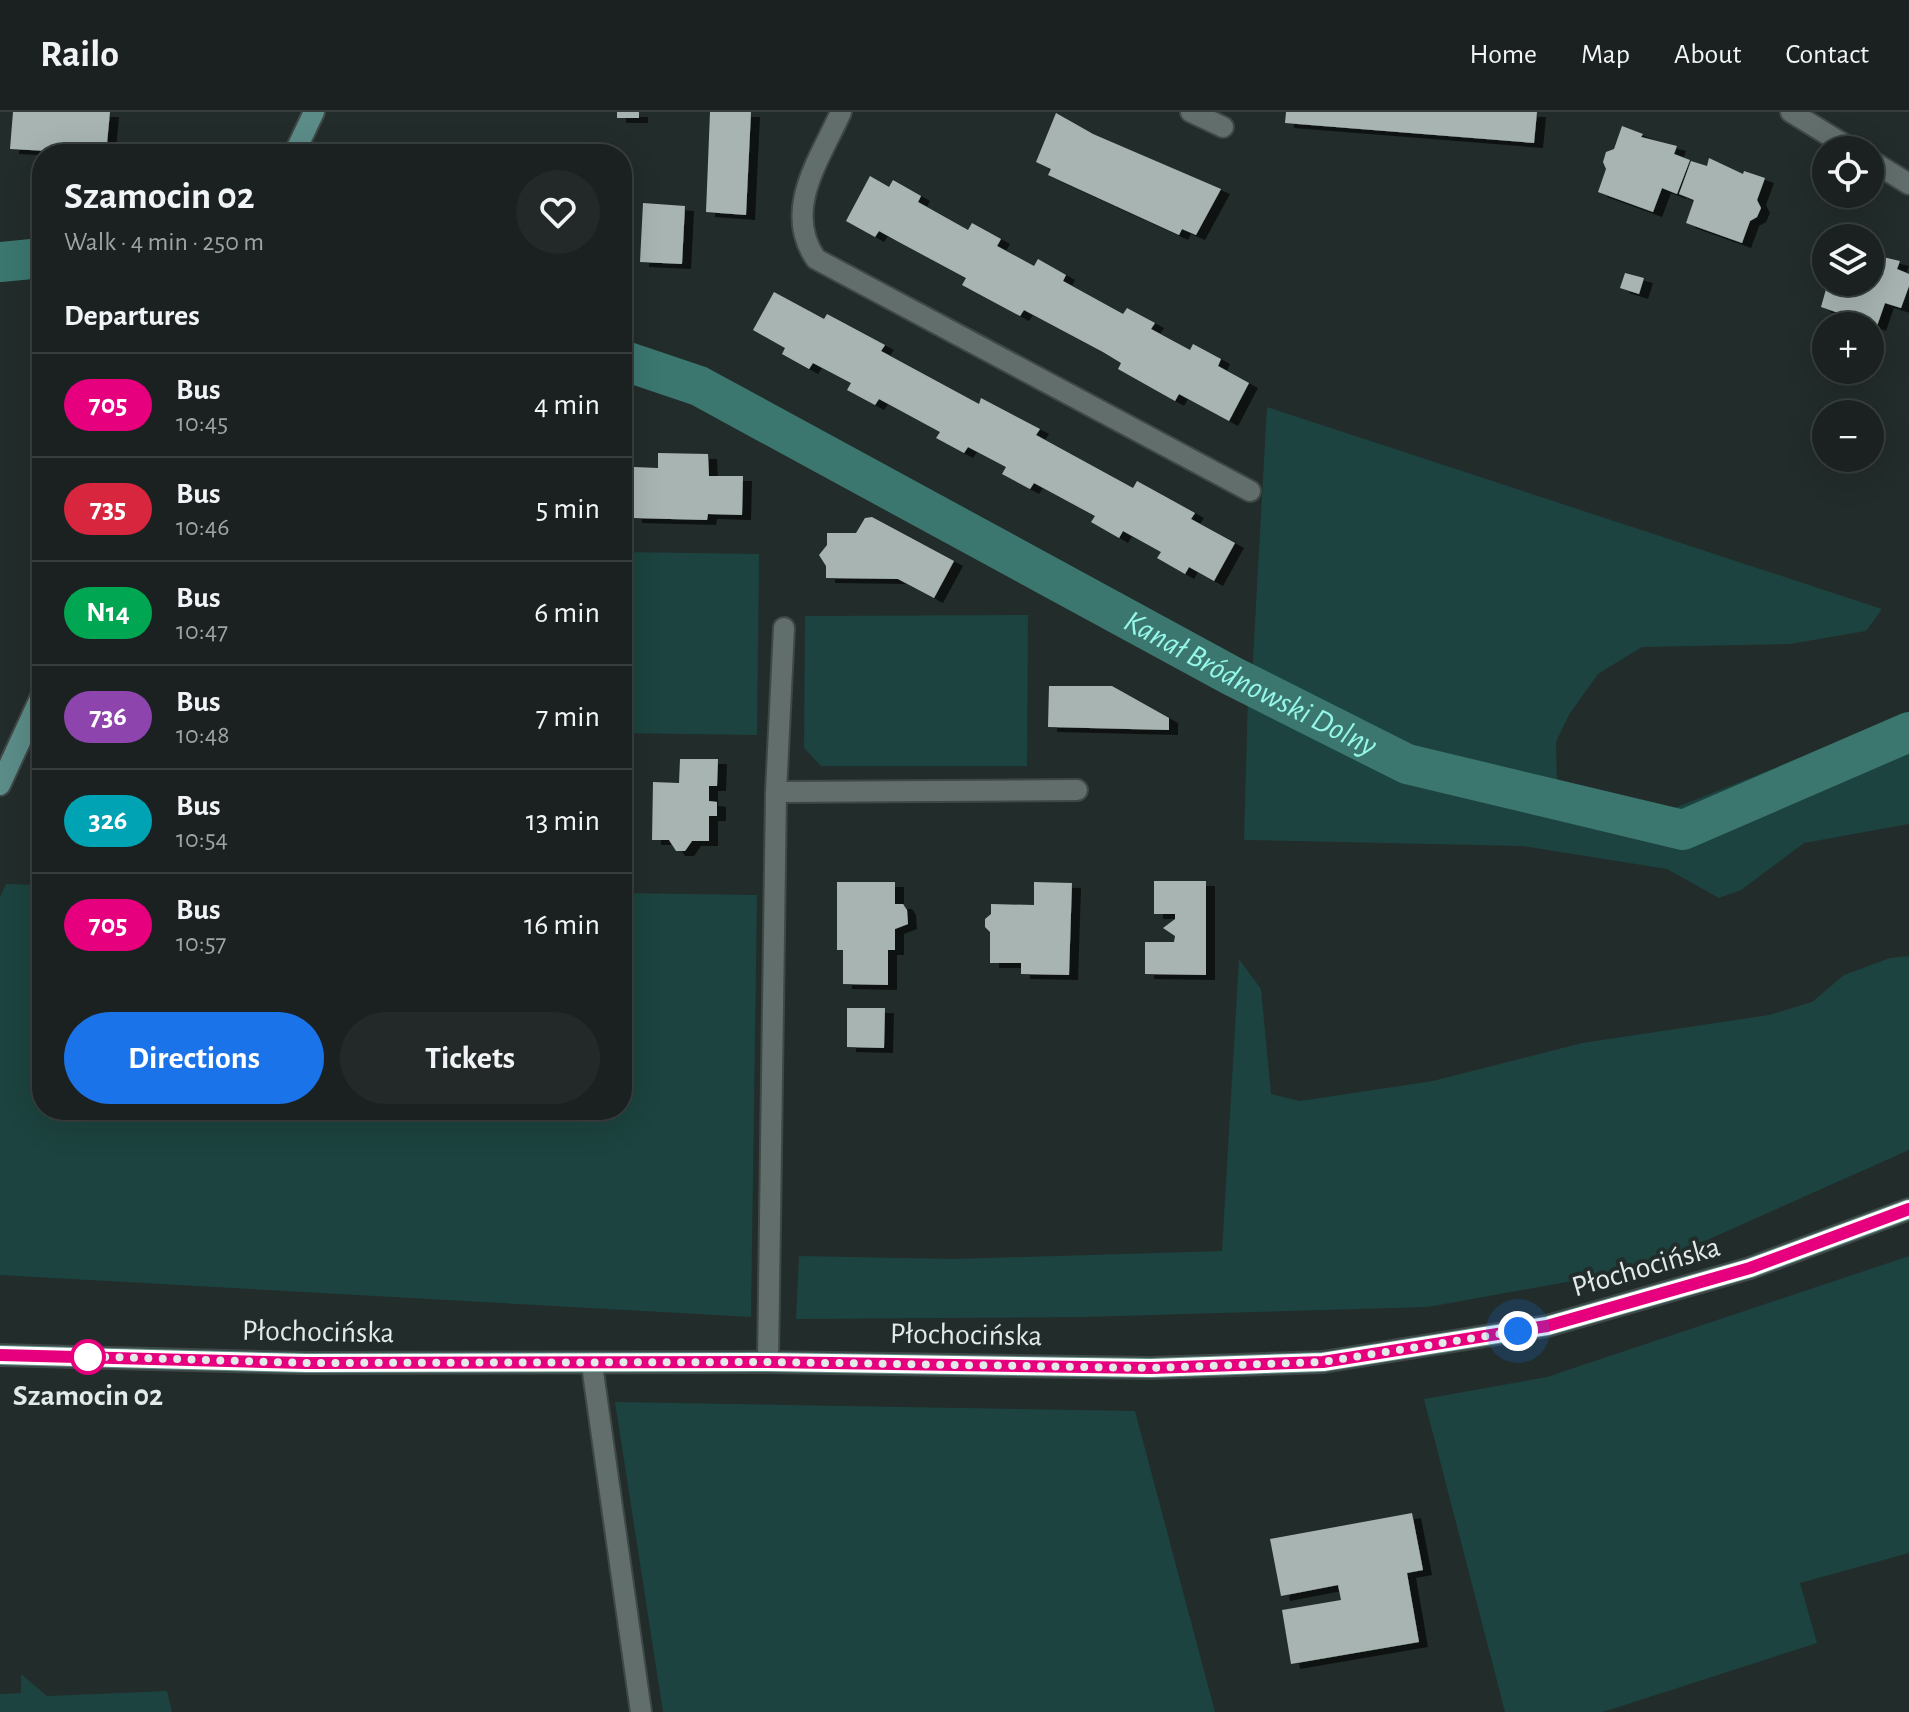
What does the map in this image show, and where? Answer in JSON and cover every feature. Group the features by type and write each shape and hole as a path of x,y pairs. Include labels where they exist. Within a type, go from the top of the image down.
{"main road":[{"path":"299,144 314,112"},
{"path":"0,785 32,728"},
{"name":"Płochocińska","path":"0,1355 592,1365 768,1362 1151,1368 1323,1362 1547,1326 1750,1268 1909,1209"}],"lane":[{"path":"841,112 800,205 801,228 816,259 1250,491"},
{"path":"1191,112 1223,127"},
{"path":"1791,112 1830,136"},
{"path":"1884,169 1909,184"},
{"path":"768,1362 776,792 784,628"},
{"path":"776,792 1077,790"},
{"path":"592,1365 641,1712"}],"shaded area":[{"path":"32,249 32,272 0,274 0,251"},
{"path":"632,354 699,376 1252,677 1267,407 1882,609 1866,631 1790,644 1642,647 1598,674 1570,713 1556,742 1557,785 1672,809 1909,714 1909,824 1804,843 1741,890 1719,898 1667,869 1522,846 1244,840 1248,696 708,401 632,376"},
{"path":"632,552 759,554 757,735 632,733"},
{"path":"1028,615 1027,766 821,766 804,748 805,616"},
{"path":"6,884 32,885 32,1120 632,1120 632,893 757,895 751,1317 0,1275 0,897"},
{"path":"1909,956 1909,1150 1644,1268 1428,1307 1086,1317 796,1319 799,1256 954,1259 1222,1251 1239,959 1261,989 1271,1094 1300,1101 1433,1081 1582,1043 1769,1015 1812,1002 1844,975 1890,958"},
{"path":"1909,1256 1909,1553 1800,1583 1817,1643 1603,1712 1505,1712 1424,1399 1547,1377"},
{"path":"615,1402 1135,1411 1215,1712 663,1712"},
{"path":"21,1674 47,1696 167,1691 172,1712 0,1712 0,1694 21,1693"}],"building":[{"path":"13,112 110,112 107,144 32,144 32,150 10,149"},
{"path":"617,112 639,112 639,118 617,118"},
{"path":"710,112 751,112 746,215 706,212"},
{"path":"1286,112 1537,112 1534,143 1285,123"},
{"path":"1056,113 1093,134 1221,189 1196,235 1182,229 1179,235 1048,175 1051,169 1036,162"},
{"path":"1622,126 1643,134 1641,137 1677,146 1674,154 1690,160 1677,194 1662,188 1653,212 1598,192 1606,169 1603,162 1606,152 1614,149"},
{"path":"1709,158 1743,174 1744,171 1765,178 1757,200 1761,208 1757,217 1750,221 1742,243 1686,223 1694,200 1679,194 1691,161 1707,166"},
{"path":"870,176 889,187 893,180 921,196 918,202 968,230 972,223 1001,239 997,246 1034,266 1038,259 1066,275 1063,281 1123,314 1127,308 1155,323 1151,329 1190,350 1193,344 1221,359 1218,366 1249,383 1229,421 1179,394 1175,401 1118,369 1121,363 1103,352 1024,310 1020,316 962,285 966,278 879,231 875,237 846,221"},
{"path":"643,203 685,206 682,264 640,262"},
{"path":"1884,257 1900,261 1897,269 1909,274 1909,286 1901,308 1885,303 1882,312 1836,312 1821,307 1824,296 1884,296"},
{"path":"1625,273 1644,278 1639,294 1620,288"},
{"path":"774,292 824,319 827,314 885,345 881,351 979,404 981,398 1040,429 1036,435 1133,488 1137,481 1195,513 1191,519 1235,543 1214,581 1189,567 1185,574 1157,558 1161,552 1123,531 1119,538 1091,522 1095,516 1034,483 1030,489 1002,474 1006,467 968,447 964,453 936,438 940,432 879,399 875,405 847,390 851,383 813,363 809,369 782,354 785,348 753,330"},
{"path":"658,453 708,454 709,476 743,476 742,515 708,514 707,520 633,518 634,467 658,468"},
{"path":"872,517 954,561 934,598 898,579 826,578 826,566 819,555 827,545 827,533 856,533 865,518"},
{"path":"1049,686 1112,686 1169,718 1169,730 1048,727"},
{"path":"680,759 718,759 717,786 709,786 709,801 717,802 717,816 709,816 709,841 692,841 685,851 676,851 669,840 652,840 653,782 679,783"},
{"path":"1154,881 1206,881 1206,975 1145,974 1145,942 1174,942 1175,936 1163,928 1175,919 1175,914 1154,914"},
{"path":"837,882 895,882 895,904 903,904 907,910 908,924 895,929 895,950 888,950 888,985 843,984 843,950 837,950"},
{"path":"1034,882 1072,883 1069,975 1021,974 1021,963 990,963 990,932 985,927 985,919 991,914 991,904 1034,905"},
{"path":"847,1008 885,1008 884,1048 847,1047"},
{"path":"1412,1513 1423,1570 1407,1573 1419,1642 1291,1664 1282,1610 1341,1600 1338,1585 1281,1596 1270,1539"}],"waterway":[{"name":"Kanał Bródnowski Dolny","path":"0,262 32,259"},
{"name":"Kanał Bródnowski Dolny","path":"632,363 699,386 1232,676 1407,764 1683,830 1909,732"}],"bus line":[{"name":"705","path":"0,1355 306,1363 592,1365 768,1362 1151,1368 1323,1362 1547,1326 1750,1268 1909,1209"}],"place":[{"name":"Szamocin 02","path":"88,1357"}],"route":[{"path":"88,1357 75,1356 306,1363 592,1365 768,1362 1151,1368 1323,1362 1518,1331"}]}
